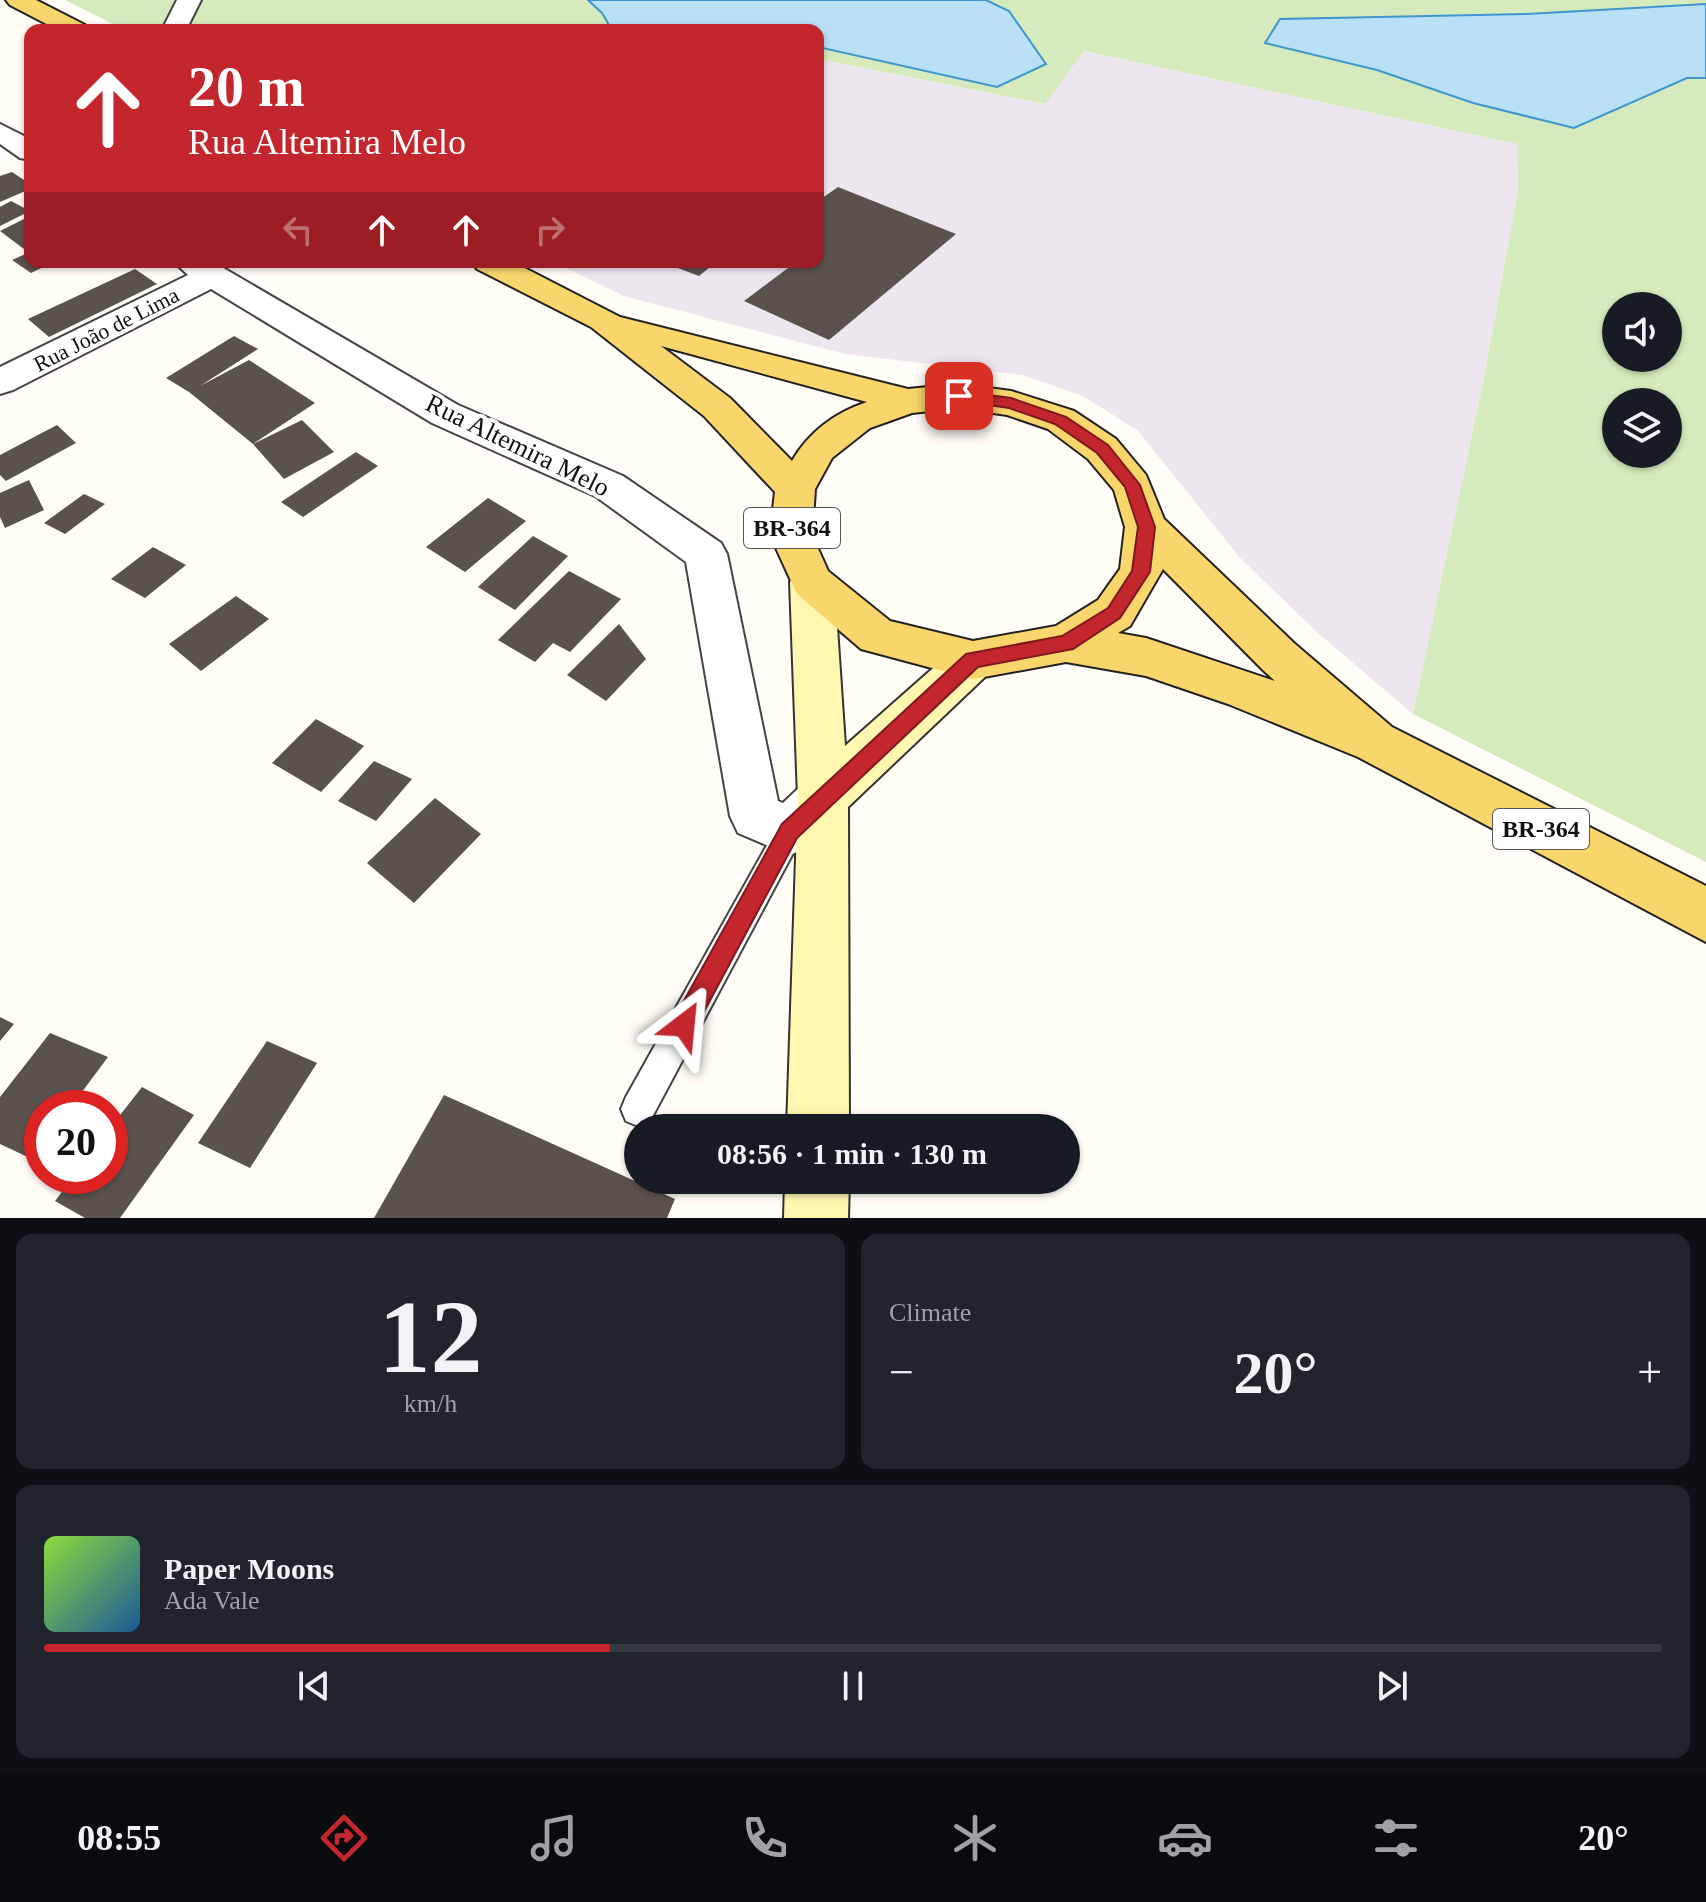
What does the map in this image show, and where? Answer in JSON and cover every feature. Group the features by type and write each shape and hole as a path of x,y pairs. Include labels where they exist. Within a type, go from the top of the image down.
{"main road":[{"path":"18,0 64,24"},
{"name":"BR-364","path":"500,268 603,320 717,407 795,489"},
{"name":"BR-364","path":"603,320 908,401"},
{"name":"BR-364","path":"1066,643 1114,613 1141,572 1146,527 1132,485 1102,449 1061,420 1011,403 972,398 908,401 857,419 818,449 795,489 791,535 812,582 877,636 973,660 1066,643 1146,657 1242,689 1375,742 1706,915"},
{"name":"BR-364","path":"1146,527 1279,657 1375,742"},
{"path":"812,582 807,815 818,1114"},
{"path":"807,815 973,660"},
{"path":"816,1218 817,1194"}],"street":[{"path":"177,24 189,0"},
{"path":"0,131 24,121"},
{"path":"0,131 24,148"},
{"name":"Rua João de Lima","path":"0,382 201,269"},
{"name":"Rua Altemira Melo","path":"201,269 445,414 609,486 706,554 756,816 807,815"}],"lane":[{"path":"638,1109 807,815"}],"shaded area":[{"path":"1083,51 1517,144 1518,190 1484,378 1413,714 1318,633 1241,559 1138,431 1085,397 1023,375 845,354 624,296 566,268 824,268 824,60 1044,104"}],"green space":[{"path":"65,0 588,0 608,24 113,24"},
{"path":"986,0 1706,0 1706,4 1527,14 1280,19 1265,43 1377,70 1473,103 1574,128 1687,78 1706,78 1706,862 1413,714 1484,378 1518,190 1517,144 1084,51 1045,104 824,60 824,48 997,87 1009,11"}],"water":[{"path":"588,0 986,0 1009,11 1046,64 997,87 824,48 824,24 608,24"},
{"path":"1706,4 1706,78 1687,78 1574,128 1473,103 1377,70 1265,43 1280,19 1527,14"}],"building":[{"path":"12,172 24,180 24,192 0,202 0,176"},
{"path":"838,187 956,234 829,340 744,301 788,268 824,268 824,197"},
{"path":"11,201 24,208 24,214 0,226 0,207"},
{"path":"24,219 24,249 0,231"},
{"path":"24,255 24,268 41,268 31,273 12,260"},
{"path":"678,268 709,268 699,276"},
{"path":"135,269 157,284 49,337 28,319"},
{"path":"234,336 258,349 200,386 249,360 315,403 253,444 189,392 166,378"},
{"path":"302,420 334,452 284,479 253,444"},
{"path":"57,425 76,443 6,481 0,475 0,455"},
{"path":"356,452 378,466 303,517 281,502"},
{"path":"29,480 44,510 5,528 0,517 0,493"},
{"path":"84,494 105,504 65,534 44,523"},
{"path":"488,498 526,521 465,572 426,547"},
{"path":"533,536 568,556 515,610 478,587"},
{"path":"153,547 186,565 145,598 111,579"},
{"path":"569,571 621,599 570,652 553,643 535,662 498,640"},
{"path":"236,596 269,619 201,671 169,644"},
{"path":"619,624 646,659 606,701 567,675"},
{"path":"316,719 364,746 321,792 272,763"},
{"path":"374,761 412,779 376,821 338,801"},
{"path":"435,798 481,834 414,903 367,863"},
{"path":"0,1017 14,1024 0,1041"},
{"path":"50,1033 108,1057 83,1090 24,1090 24,1155 0,1144 0,1097"},
{"path":"267,1041 317,1063 250,1168 198,1143"},
{"path":"142,1087 194,1115 120,1218 85,1218 55,1201 60,1194 128,1194 128,1105"},
{"path":"444,1095 624,1176 624,1194 664,1194 675,1199 667,1218 374,1218"}],"route":[{"path":"684,1025 790,831 823,798 973,660 1066,643 1114,613 1141,572 1146,527 1132,485 1102,449 1061,420 1011,403 959,396"}]}
